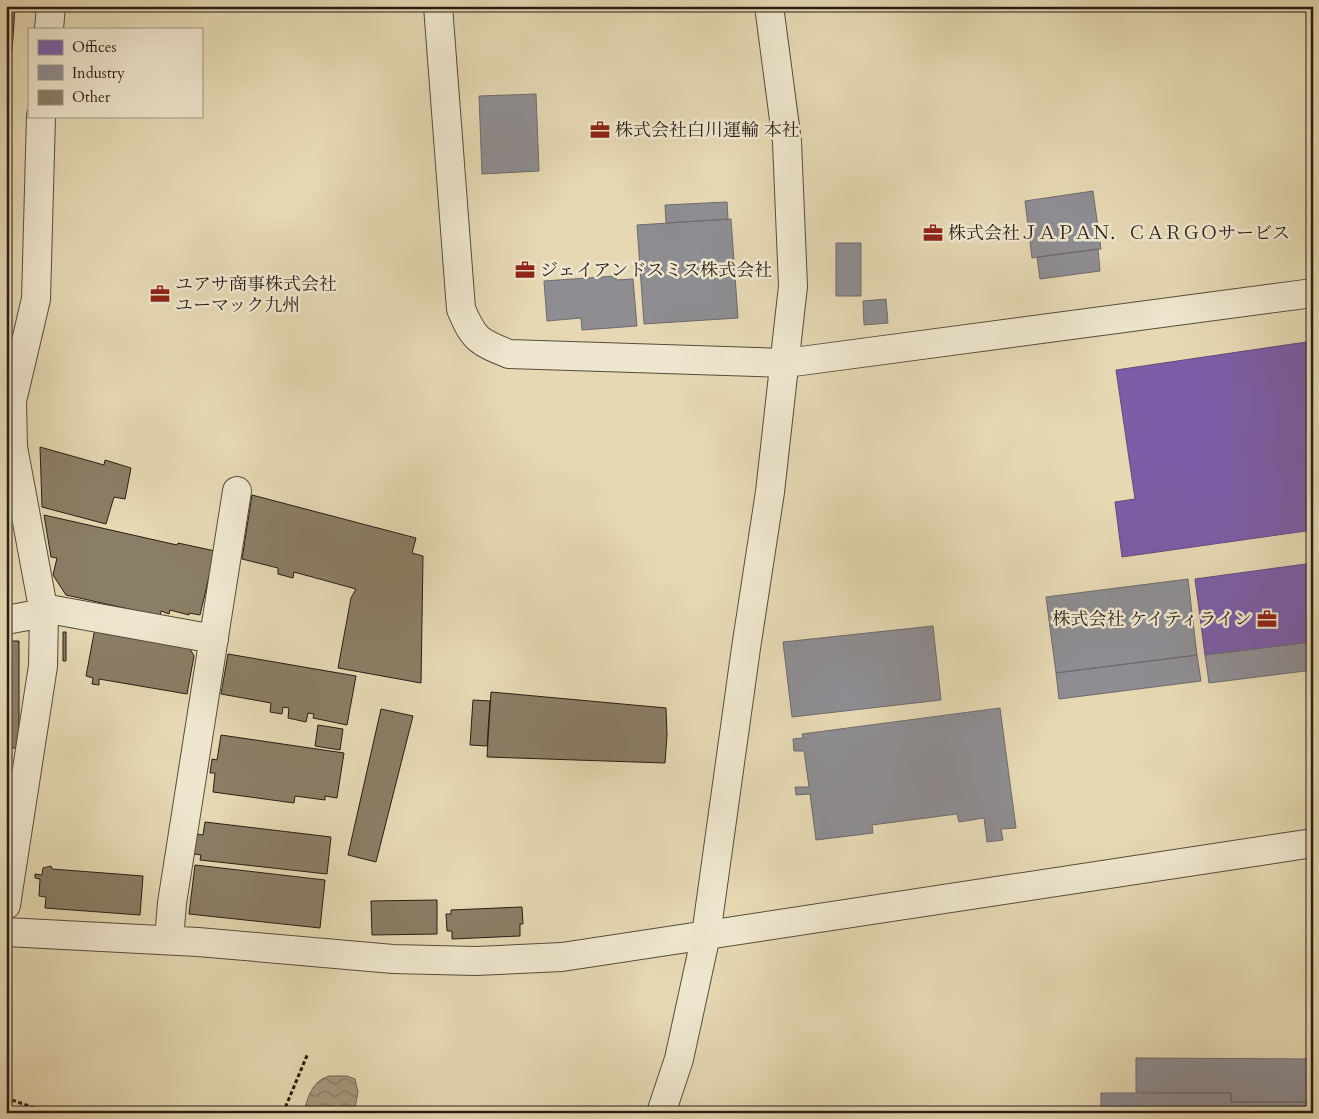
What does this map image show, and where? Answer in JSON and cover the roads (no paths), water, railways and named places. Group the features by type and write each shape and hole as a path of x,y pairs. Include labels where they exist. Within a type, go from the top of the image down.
{"street":[{"path":"49,28 51,6"},
{"path":"438,6 461,309 469,328 483,344 509,354 786,363 1313,293"},
{"path":"661,1113 680,1059 706,935 770,492 786,363 793,286 788,142 769,6"},
{"path":"6,905 43,666 43,610 13,447 12,402 36,299 41,118"},
{"path":"169,940 172,903 237,492"},
{"path":"6,620 43,610 214,639"},
{"path":"6,932 169,940 393,959 476,961 562,957 1313,843"}],"water":[{"path":"329,1076 347,1076 355,1079 358,1092 354,1113 303,1113 314,1086"}],"waterway":[{"path":"6,1110 13,1113"}],"place":[{"name":"株式会社白川運輸 本社","path":"600,130"},
{"name":"株式会社ＪＡＰＡＮ．ＣＡＲＧＯサービス","path":"933,233"},
{"name":"ジェイアンドスミス株式会社","path":"525,270"},
{"name":"ユアサ商事株式会社 ユーマック九州","path":"160,294"},
{"name":"株式会社 ケイティライン","path":"1267,619"}]}
